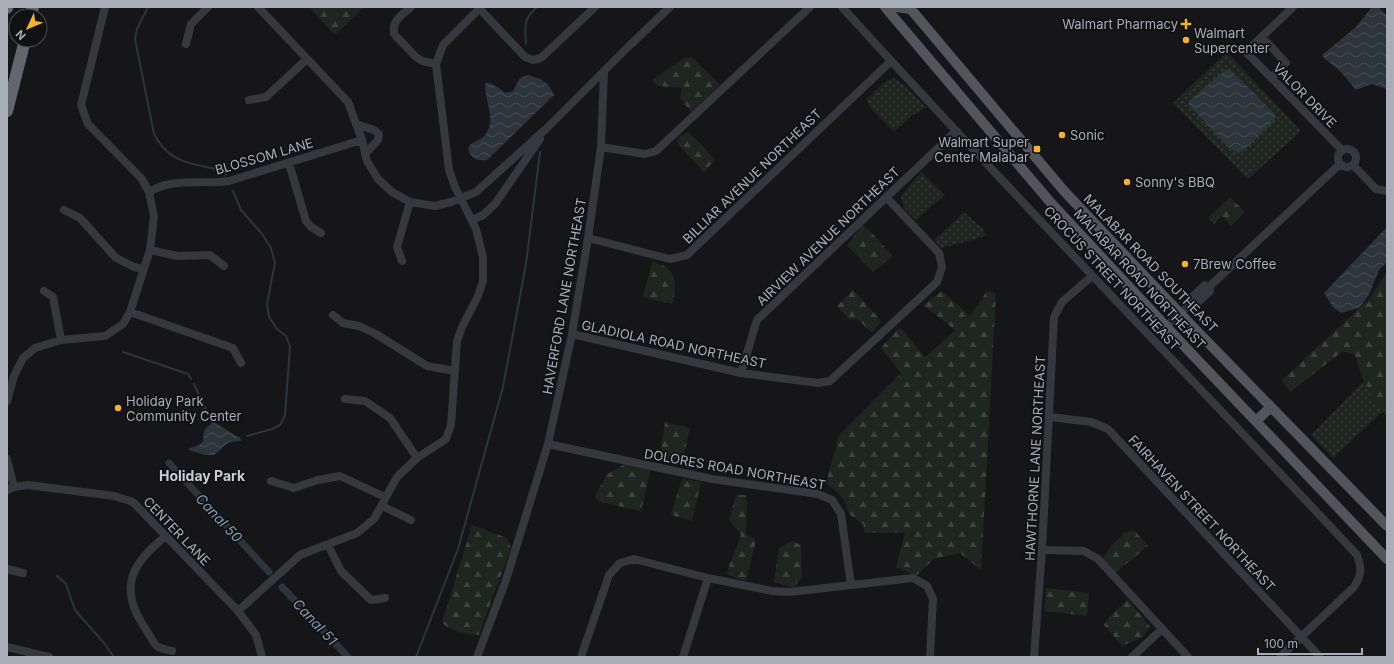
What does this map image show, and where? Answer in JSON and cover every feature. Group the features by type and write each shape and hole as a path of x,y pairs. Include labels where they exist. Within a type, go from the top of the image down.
{"highway":[{"path":"7,111 22,48"}],"main road":[{"name":"MALABAR ROAD NORTHEAST","path":"885,7 1051,203 1166,327 1387,559"},
{"path":"896,7 910,8"},
{"name":"MALABAR ROAD SOUTHEAST","path":"910,8 1064,191 1180,314 1387,526"},
{"path":"1256,421 1270,407"}],"street":[{"path":"7,401 14,376 23,358 35,348 61,340 105,336 123,324 130,312 150,250 154,216 149,192 142,179 88,124 81,105 105,7"},
{"path":"186,44 191,24 208,7"},
{"path":"258,7 348,102 362,140 367,161 378,179 392,192 410,202 434,206 461,199 476,192 547,128 670,7"},
{"path":"411,7 397,20 393,26 394,34 416,57 422,61 436,64"},
{"path":"238,611 300,555 357,533 374,519 397,477 417,458 446,438 451,425 457,341 462,327 478,296 483,281 483,257 476,229 449,170 436,64 443,44 480,8 525,58 533,60 541,58 595,7"},
{"path":"602,147 645,154 656,151 810,7"},
{"name":"CROCUS STREET NORTHEAST","path":"842,7 1092,276 1358,556 1361,567 1360,579 1354,587 1301,638"},
{"name":"VALOR DRIVE","path":"1293,7 1246,52 1342,150 1350,149 1355,153 1356,159 1353,165"},
{"path":"1262,38 1286,63 1271,78"},
{"path":"249,100 266,97 307,59"},
{"name":"BILLIAR AVENUE NORTHEAST","path":"588,238 670,259 687,255 891,61"},
{"name":"HAVERFORD LANE NORTHEAST","path":"477,657 506,580 548,444 572,334 602,147 604,71"},
{"path":"356,124 374,130 379,134 378,140 365,154"},
{"path":"472,220 483,215 494,204 547,128"},
{"name":"AIRVIEW AVENUE NORTHEAST","path":"741,373 757,320 956,131"},
{"name":"BLOSSOM LANE","path":"149,192 156,187 169,183 215,183 229,181 362,140"},
{"path":"1342,150 1338,155 1338,162 1340,164 1345,167 1353,165 1376,189 1387,191"},
{"path":"289,163 306,221 311,227 321,233"},
{"path":"1166,327 1189,306 1189,300 1205,285 1209,287 1340,164"},
{"name":"GLADIOLA ROAD NORTHEAST","path":"572,334 741,373 818,383 830,381 937,282 942,268 939,253 886,197"},
{"path":"402,261 397,247 410,202"},
{"path":"64,210 80,218 116,258 143,270"},
{"path":"150,250 177,256 210,255 224,266"},
{"name":"HAWTHORNE LANE NORTHEAST","path":"1034,657 1050,417 1054,317 1062,302 1092,276"},
{"path":"44,291 53,297 61,340"},
{"path":"130,312 233,348 241,362"},
{"path":"333,315 343,323 359,326 376,334 427,366 455,371"},
{"path":"345,398 365,401 390,418 417,458"},
{"name":"FAIRHAVEN STREET NORTHEAST","path":"1050,417 1091,422 1108,429 1320,657"},
{"name":"DOLORES ROAD NORTHEAST","path":"548,444 712,479 818,494 832,500 841,514 851,585"},
{"path":"7,459 11,489"},
{"path":"271,481 294,488 318,480 340,476 386,497"},
{"name":"CENTER LANE","path":"11,489 28,485 114,496 133,502 238,611 256,635 262,657"},
{"path":"382,506 411,520"},
{"path":"166,536 136,565 130,582 131,597 136,614 157,646 172,651"},
{"path":"328,545 341,571 370,600 385,598"},
{"path":"1042,550 1084,551 1098,559 1188,657"},
{"path":"581,657 610,575 620,563 634,559 708,578 790,592 913,578 927,586 933,599 930,657"},
{"path":"7,569 23,573"},
{"path":"683,657 708,578"},
{"path":"1132,657 1162,630"},
{"path":"1280,657 1301,638"},
{"path":"7,647 49,657"}],"green space":[{"path":"309,7 364,7 335,35"},
{"path":"1227,52 1301,131 1248,179 1173,103","holes":["1226,69 1230,69 1276,115 1274,121 1243,151 1238,153 1230,149 1195,113 1190,100"]},
{"path":"692,57 720,85 691,112 680,98 682,88 658,86 652,80 684,58"},
{"path":"894,78 905,86 927,107 912,115 894,132 872,110 866,99 886,81"},
{"path":"688,132 715,160 704,172 677,143 680,136"},
{"path":"921,172 945,195 916,220 904,208 901,196"},
{"path":"1230,197 1245,212 1231,226 1222,216 1214,224 1208,218"},
{"path":"964,212 982,228 986,236 942,248 934,240"},
{"path":"862,226 869,230 893,256 873,272 847,245"},
{"path":"652,262 663,265 672,273 675,288 672,304 643,297"},
{"path":"1387,272 1387,405 1378,408 1362,377 1355,355 1343,351 1290,392 1282,380 1368,300"},
{"path":"853,290 881,322 872,333 857,319 850,320 837,306"},
{"path":"942,291 970,316 987,291 996,293 981,570 960,553 934,559 916,576 896,567 905,533 865,533 863,524 849,514 844,500 826,483 839,435 901,373 881,348 900,327 925,357 955,330 923,305"},
{"path":"1364,381 1378,408 1387,405 1387,417 1383,412 1380,414 1333,458 1311,435"},
{"path":"665,422 690,428 681,466 659,461"},
{"path":"625,464 651,470 641,511 600,502 595,497 607,474"},
{"path":"682,479 701,482 692,521 671,515"},
{"path":"736,495 747,495 746,534 756,540 746,581 726,574 741,535 729,519"},
{"path":"472,525 507,538 511,548 479,635 464,633 442,623"},
{"path":"1135,531 1148,546 1115,573 1102,560 1111,546 1125,532"},
{"path":"792,541 801,545 802,577 793,588 774,582 779,548"},
{"path":"1046,588 1089,593 1087,616 1044,611"},
{"path":"1128,599 1150,627 1143,637 1122,646 1104,625 1110,616"}],"water":[{"path":"1372,7 1378,7 1387,15 1387,89 1372,84 1356,90 1340,71 1322,55 1356,27"},
{"path":"1226,69 1230,69 1276,115 1274,121 1243,151 1238,153 1230,149 1188,105 1190,100"},
{"path":"529,75 538,78 547,84 554,95 487,160 480,160 472,157 468,148 481,139 489,128 490,115 485,89 486,83 492,84 506,93 513,91 520,78"},
{"path":"1387,227 1387,262 1379,270 1369,295 1359,308 1341,313 1333,307 1324,293"},
{"path":"214,422 240,437 241,441 227,443 214,455 205,455 189,450 189,448 202,442 206,428"}],"waterway":[{"path":"148,7 137,29 135,39 154,134 167,152 175,157 192,164 223,171 226,175"},
{"path":"526,44 525,32 527,19 532,11 537,7"},
{"path":"416,657 458,549 503,387 526,264 540,152"},
{"path":"233,191 241,210 262,234 271,248 275,263 267,304 269,317 277,329 286,336 290,346 285,415 280,425 272,429 247,436"},
{"path":"123,352 188,374 191,379"},
{"path":"194,384 212,423"},
{"name":"Canal 50","path":"169,463 269,572"},
{"path":"57,576 66,584 75,610 104,643 114,657"},
{"name":"Canal 51","path":"282,587 348,657"}],"place":[{"name":"Walmart Pharmacy","path":"1186,24"},
{"name":"Walmart Supercenter","path":"1186,40"},
{"name":"Sonic","path":"1062,135"},
{"name":"Walmart Super Center Malabar","path":"1037,149"},
{"name":"Sonny's BBQ","path":"1127,182"},
{"name":"7Brew Coffee","path":"1185,264"},
{"name":"Holiday Park Community Center","path":"118,408"}],"district":[{"name":"Holiday Park","path":"202,476"}]}
